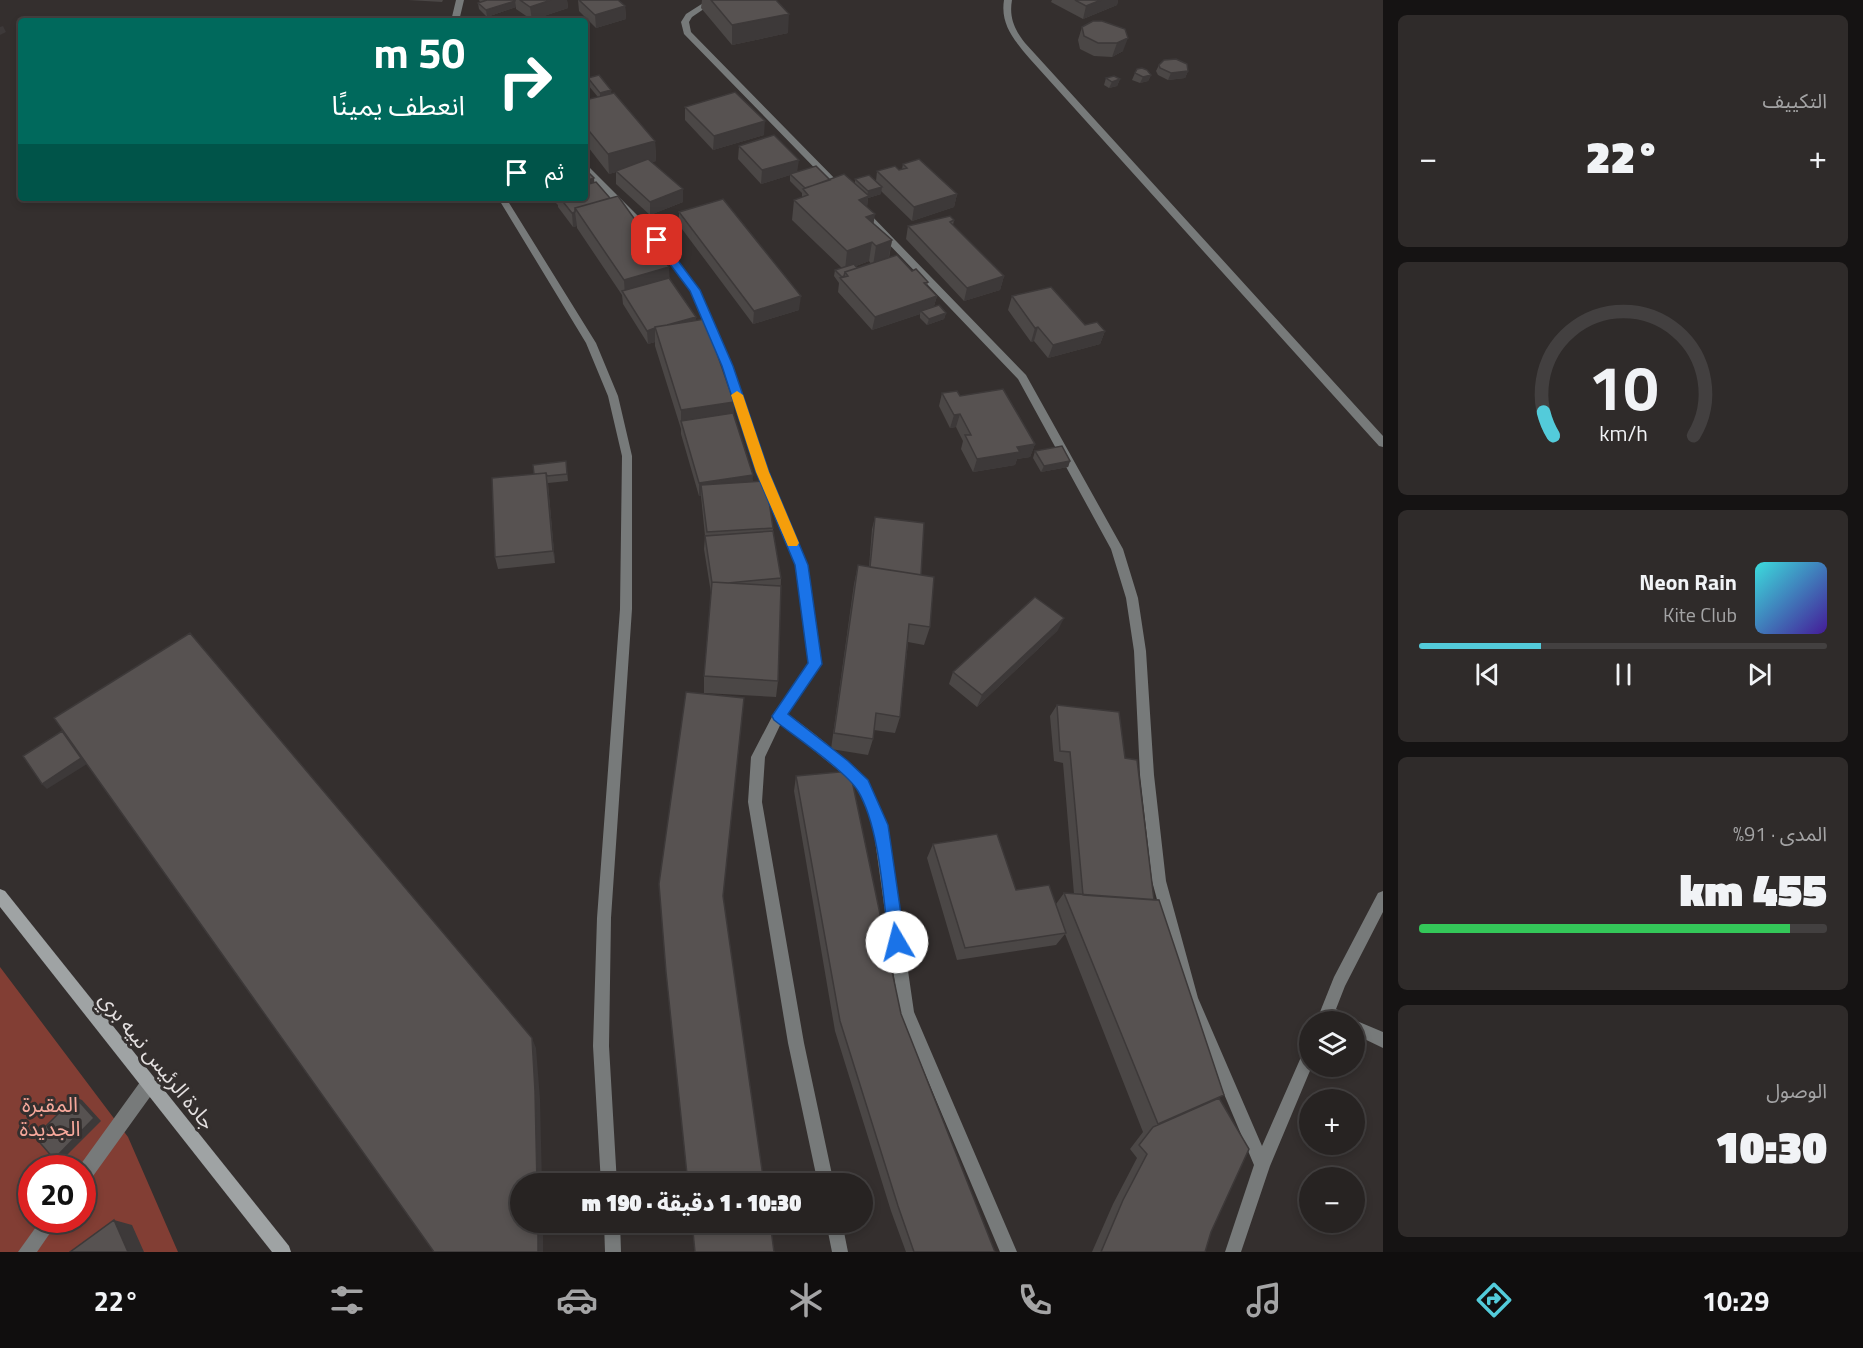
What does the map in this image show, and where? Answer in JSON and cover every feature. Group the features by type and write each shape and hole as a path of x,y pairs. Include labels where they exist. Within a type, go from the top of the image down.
{"main road":[{"name":"جادة الرئيس نبيه بري","path":"0,896 284,1252"}],"street":[{"path":"456,18 460,0"},
{"path":"712,0 689,16 685,22 687,32 722,71 893,242 1022,377 1117,549 1132,598 1140,651 1148,775 1159,881 1191,999 1262,1165"},
{"path":"1008,0 1005,15 1012,31 1033,57 1383,443"},
{"path":"588,171 657,240 694,290 728,366 763,472 801,565 815,664 779,716 758,757 755,802 796,1042 824,1173"},
{"path":"504,201 591,343 613,396 627,456 626,609 603,929 601,1046 608,1173"},
{"path":"779,716 843,765 863,785 880,825 907,1012 1010,1252"},
{"path":"1327,1011 1339,982 1383,898"},
{"path":"1365,1031 1383,1040"},
{"path":"1233,1252 1262,1165 1300,1077"},
{"path":"96,1158 149,1084"},
{"path":"26,1252 41,1233"},
{"path":"612,1233 613,1252"},
{"path":"836,1233 840,1252"}],"green space":[{"name":"المقبرة الجديدة","path":"0,967 128,1137 178,1252 0,1252"}],"building":[{"path":"487,0 515,1 486,10 478,3"},
{"path":"520,0 551,0 530,7"},
{"path":"579,0 618,0 625,6 595,15"},
{"path":"711,0 776,0 789,14 732,25"},
{"path":"1075,0 1101,0 1086,6"},
{"path":"1093,21 1102,21 1125,29 1128,38 1117,43 1098,43 1084,36 1082,27"},
{"path":"1176,59 1187,64 1188,71 1171,73 1160,68 1159,65 1164,60"},
{"path":"1142,68 1151,75 1143,77 1135,73 1137,69"},
{"path":"599,75 611,90 600,93 588,78"},
{"path":"1114,76 1120,79 1112,82 1106,78"},
{"path":"735,92 765,121 714,136 685,107"},
{"path":"614,93 655,141 608,154 588,130 588,99"},
{"path":"774,135 799,160 762,170 739,146"},
{"path":"648,159 683,189 650,202 616,171"},
{"path":"919,159 957,194 914,207 877,171 895,166 899,170 907,168 903,164"},
{"path":"816,166 830,180 805,188 790,174"},
{"path":"588,172 594,178 588,180"},
{"path":"844,174 869,196 859,200 875,214 866,217 892,240 876,246 872,242 847,251 794,200 808,195 803,189"},
{"path":"869,175 882,187 868,191 855,179"},
{"path":"596,182 610,198 575,208 575,212 572,213 562,201 588,201 588,184"},
{"path":"618,196 669,267 624,280 575,208"},
{"path":"723,199 801,296 754,311 679,212"},
{"path":"950,216 954,220 950,222 1004,276 967,288 908,226"},
{"path":"897,255 912,271 916,269 928,282 924,283 937,296 875,317 840,278 848,276 845,272"},
{"path":"854,264 857,268 845,272 842,277 835,270"},
{"path":"669,278 696,317 647,331 622,291"},
{"path":"1051,287 1085,325 1097,322 1105,331 1053,345 1038,327 1035,328 1012,296"},
{"path":"939,305 946,313 929,319 921,311"},
{"path":"705,319 734,402 681,410 655,327"},
{"path":"1003,389 1035,444 1017,447 1020,452 977,459 965,435 971,435 960,414 954,415 942,393 957,391 960,396"},
{"path":"733,413 753,475 699,483 681,421"},
{"path":"1062,446 1070,461 1044,466 1035,451"},
{"path":"566,461 567,474 547,476 546,473 534,474 533,465"},
{"path":"546,473 553,551 495,557 492,478"},
{"path":"766,481 773,528 707,532 701,485"},
{"path":"875,517 924,523 921,575 870,567"},
{"path":"773,531 781,578 712,583 705,536"},
{"path":"858,565 934,577 930,627 909,624 900,717 876,713 873,739 834,733"},
{"path":"712,582 781,586 778,681 704,676"},
{"path":"1035,597 1064,618 982,695 953,672"},
{"path":"190,633 532,1038 537,1173 510,1173 510,1233 538,1233 538,1252 434,1252 54,718"},
{"path":"686,692 744,698 723,896 762,1173 687,1173 659,884"},
{"path":"1057,705 1119,712 1125,758 1137,760 1154,900 1083,895 1070,752 1060,751"},
{"path":"62,731 81,758 42,784 23,756"},
{"path":"850,771 901,1014 995,1252 914,1252 840,1021 796,776"},
{"path":"997,834 1016,890 1049,885 1066,933 965,948 933,844"},
{"path":"1064,893 1159,900 1224,1095 1158,1124"},
{"path":"75,1097 94,1118 58,1155 51,1155 35,1137"},
{"path":"1219,1098 1249,1149 1211,1232 1205,1252 1101,1252 1123,1200 1147,1154 1139,1145 1153,1127"},
{"path":"114,1220 128,1252 70,1252"},
{"path":"693,1233 771,1233 774,1252 695,1252"}],"slow traffic":[{"path":"737,395 763,472 792,543"}],"route":[{"path":"657,240 694,290 703,309 728,366 763,472 801,565 815,664 779,716 843,765 863,785 880,825 897,942"}]}
